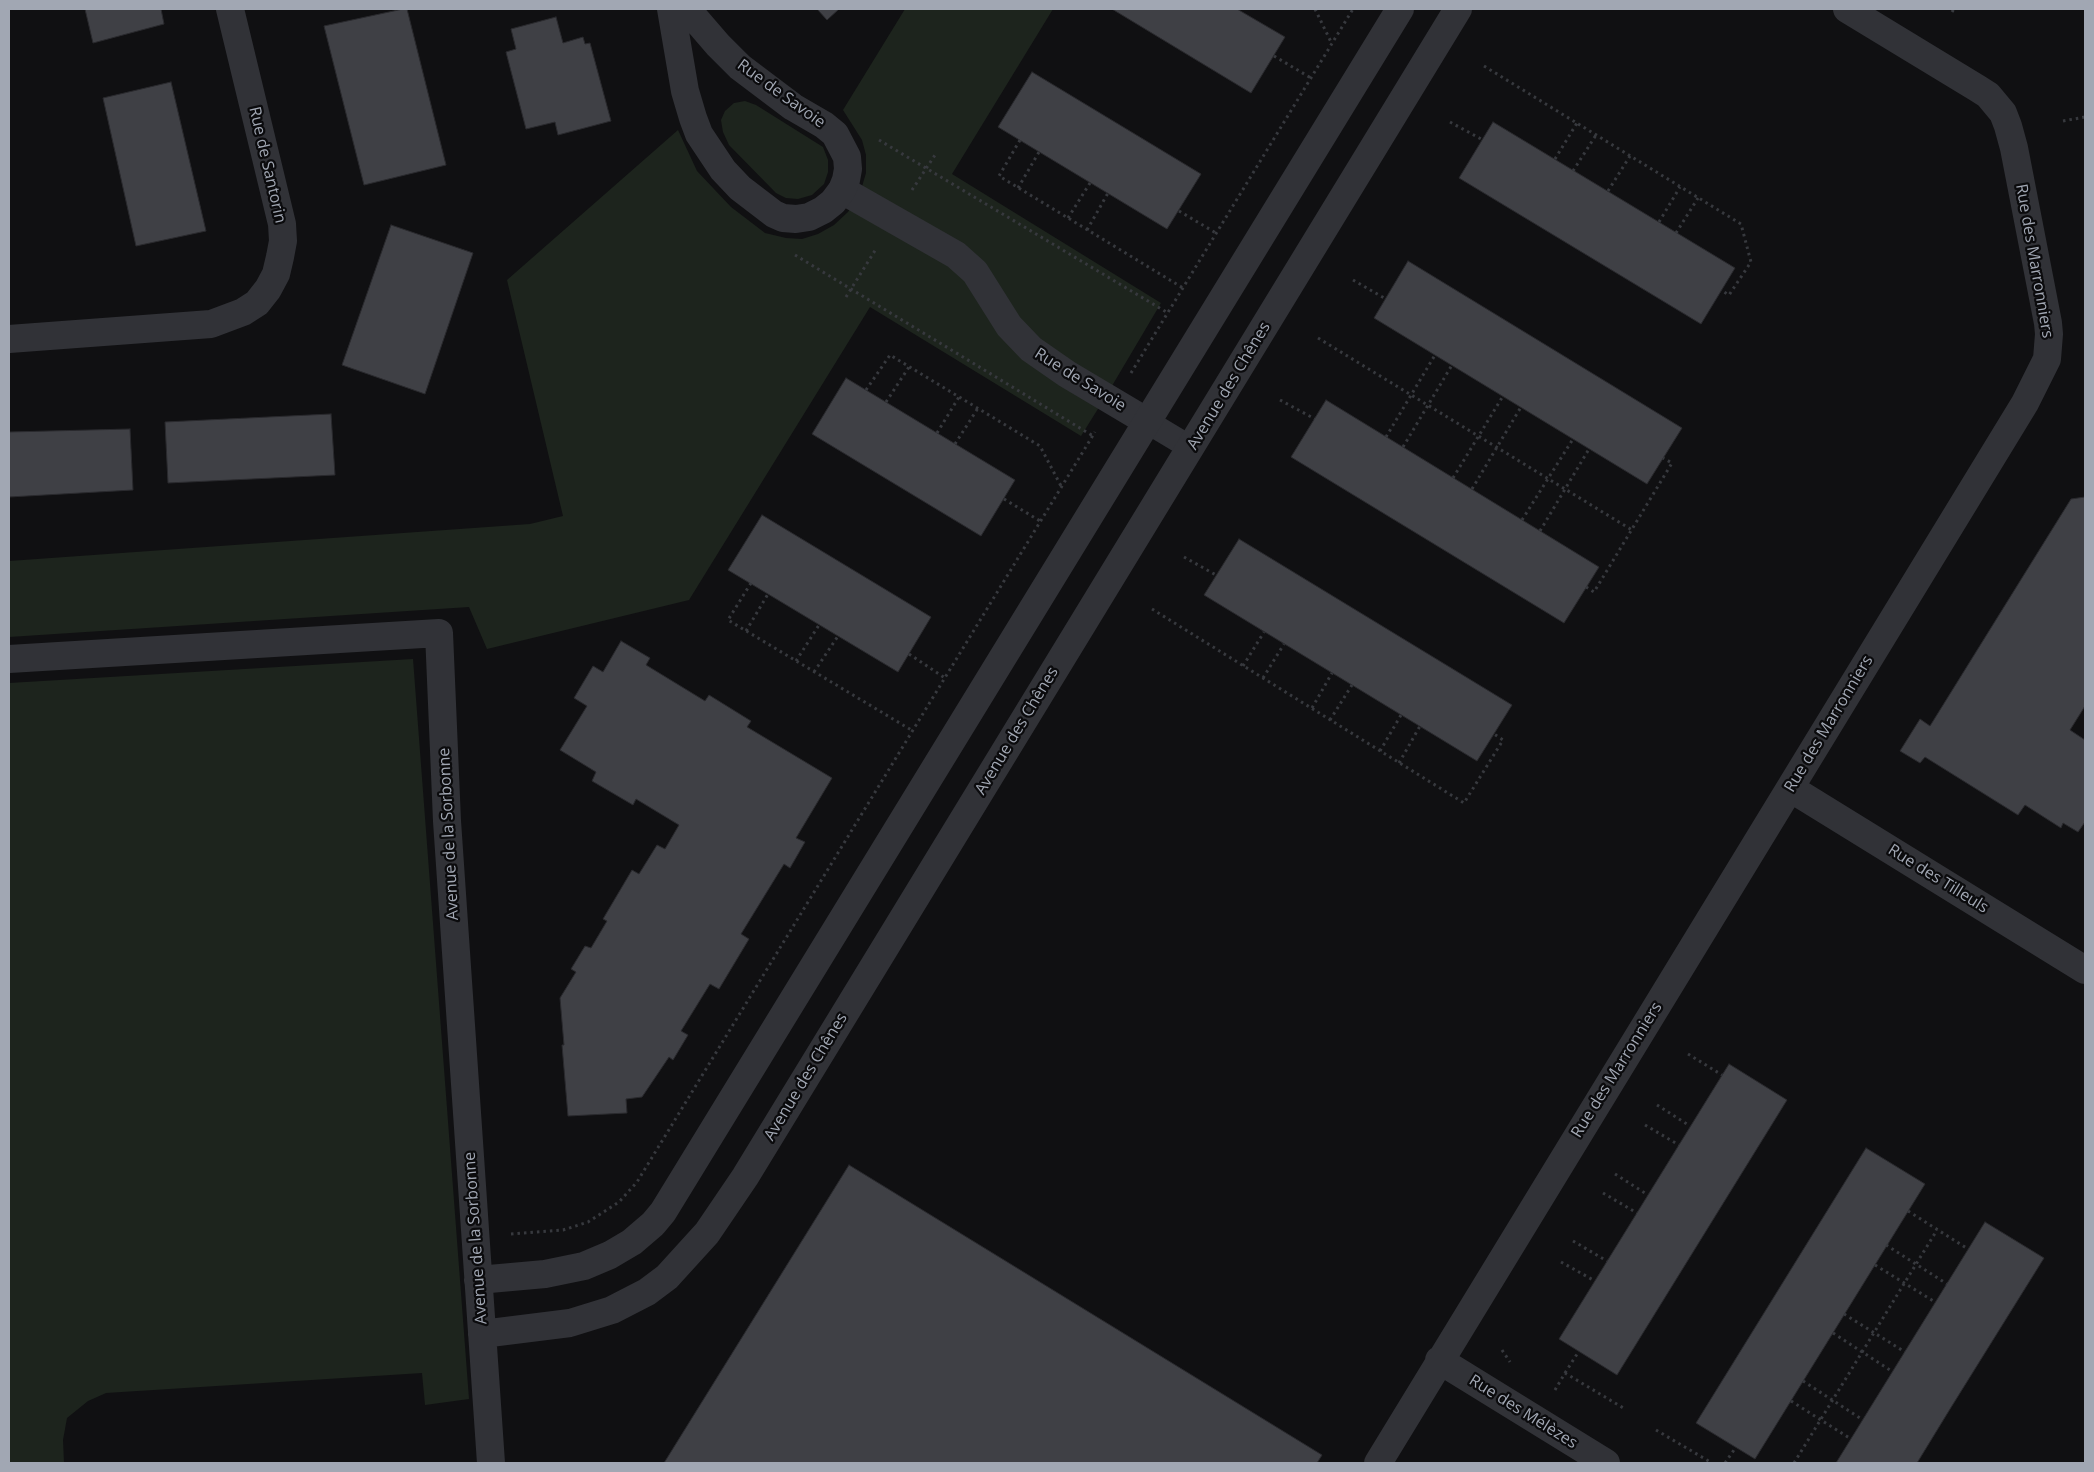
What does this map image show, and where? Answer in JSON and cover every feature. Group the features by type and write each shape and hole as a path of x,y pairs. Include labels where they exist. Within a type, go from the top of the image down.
{"street":[{"name":"Rue de Santorin","path":"9,338 211,324 243,312 256,303 268,289 276,274 280,257 282,224 230,9"},
{"path":"671,9 685,90 699,134 723,170 740,188 767,210 783,218 796,219 809,217 834,202 842,190"},
{"name":"Rue de Savoie","path":"687,9 718,45 740,66 793,107 824,125 835,134 847,157 848,169 842,190 956,255 975,272 1010,326 1031,349 1067,374 1146,421"},
{"path":"478,1280 562,1272 584,1266 610,1255 632,1242 653,1224 663,1212 1400,9"},
{"name":"Avenue des Chênes","path":"482,1334 570,1323 599,1315 647,1292 667,1277 697,1246 719,1217 1458,9"},
{"name":"Rue des Marronniers","path":"1378,1463 1439,1360 2025,403 2043,370 2049,347 2048,323 2014,148 2002,113 1988,95 1978,88 1847,9"},
{"name":"Avenue de la Sorbonne","path":"9,659 439,633 448,821 491,1463"},
{"name":"Rue des Tilleuls","path":"1790,788 2085,970"},
{"name":"Rue des Mélèzes","path":"1439,1360 1606,1463"}],"lane":[{"name":"Rue de Savoie","path":"1146,421 1191,448"}],"path":[{"path":"1315,9 1332,44"},
{"path":"872,135 1168,313 1353,9"},
{"path":"1274,56 1311,78"},
{"path":"1484,66 1741,224 1751,262 1729,295 1721,290"},
{"path":"2063,121 2085,116"},
{"path":"1450,122 1483,140"},
{"path":"1555,160 1577,124"},
{"path":"1573,171 1596,135"},
{"path":"1020,140 999,176 1183,288"},
{"path":"1018,188 1039,152"},
{"path":"1608,191 1630,156"},
{"path":"1068,218 1090,183"},
{"path":"1659,222 1680,187"},
{"path":"1087,230 1108,193"},
{"path":"1676,233 1698,198"},
{"path":"1179,211 1216,233"},
{"path":"793,253 1093,436"},
{"path":"1353,280 1386,298"},
{"path":"1318,338 1632,530"},
{"path":"866,390 890,354 1040,446 1061,487"},
{"path":"1386,437 1435,355"},
{"path":"1403,447 1452,365"},
{"path":"886,402 909,366"},
{"path":"1453,478 1503,396"},
{"path":"937,433 959,397"},
{"path":"1280,400 1314,419"},
{"path":"1472,489 1521,407"},
{"path":"955,444 978,408"},
{"path":"1522,520 1573,438"},
{"path":"1540,531 1589,449"},
{"path":"526,1233 563,1230 588,1222 618,1202 637,1182 1083,452"},
{"path":"1586,587 1594,592 1672,463 1663,458"},
{"path":"1004,499 1040,521"},
{"path":"1184,557 1216,576"},
{"path":"751,583 728,620 913,731"},
{"path":"746,631 768,594"},
{"path":"1152,609 1464,803 1503,740 1494,734"},
{"path":"796,661 819,625"},
{"path":"1243,666 1264,632"},
{"path":"814,672 838,636"},
{"path":"1263,678 1284,644"},
{"path":"909,654 945,678"},
{"path":"1312,708 1332,673"},
{"path":"1330,720 1352,685"},
{"path":"1380,751 1401,715"},
{"path":"1399,763 1420,726"},
{"path":"1688,1054 1722,1075"},
{"path":"1657,1105 1690,1126"},
{"path":"1645,1125 1679,1145"},
{"path":"1614,1174 1648,1195"},
{"path":"1603,1193 1636,1214"},
{"path":"1908,1211 1968,1250"},
{"path":"1794,1463 1937,1230"},
{"path":"1573,1241 1607,1261"},
{"path":"1886,1245 1947,1284"},
{"path":"1561,1262 1595,1281"},
{"path":"1875,1265 1935,1302"},
{"path":"1844,1314 1905,1352"},
{"path":"1833,1333 1893,1372"},
{"path":"1502,1350 1511,1362 1518,1367"},
{"path":"1547,1386 1554,1390 1579,1351"},
{"path":"1565,1373 1625,1409"},
{"path":"1803,1381 1864,1420"},
{"path":"1791,1401 1851,1439"},
{"path":"1656,1430 1712,1463"},
{"path":"1725,1463 1736,1447"}],"shaded area":[{"path":"905,9 1053,9 952,174 1161,303 1081,436 870,307 689,600 487,649 469,607 9,637 9,561 530,524 563,516 507,280 678,130 697,171 731,207 765,233 786,238 802,239 818,234 834,225 848,212 857,198 866,173 866,155 862,140 843,110"},
{"path":"745,101 756,105 823,147 828,160 828,172 824,184 812,195 798,199 786,198 776,193 729,145 723,132 721,120 725,111 734,103"},
{"path":"413,659 469,1399 425,1405 422,1373 106,1393 88,1401 67,1418 63,1440 64,1463 9,1463 9,683"}],"building":[{"path":"85,9 161,9 164,24 93,43"},
{"path":"407,9 446,165 364,185 324,26"},
{"path":"817,9 839,9 827,20"},
{"path":"1112,9 1237,9 1285,37 1251,93"},
{"path":"556,17 563,43 583,37 585,44 590,43 611,121 558,135 555,122 526,129 506,52 516,49 511,29"},
{"path":"1032,72 1201,174 1167,229 998,127"},
{"path":"171,82 206,231 136,246 103,98"},
{"path":"1493,122 1735,268 1701,324 1459,178"},
{"path":"391,225 473,253 425,394 342,365"},
{"path":"1408,261 1682,428 1647,484 1374,318"},
{"path":"846,378 1015,480 981,536 812,434"},
{"path":"1326,400 1599,567 1564,623 1291,457"},
{"path":"331,414 335,475 168,483 165,422"},
{"path":"130,429 133,490 9,497 9,432"},
{"path":"2085,497 2085,706 2070,730 2085,740 2085,822 2078,832 2063,823 2061,828 2025,805 2018,815 1925,757 1920,763 1900,751 1920,719 1930,726 2071,499"},
{"path":"762,515 931,617 898,672 728,570"},
{"path":"1239,539 1512,705 1477,761 1204,595"},
{"path":"621,641 650,658 646,665 705,701 709,695 751,721 747,727 832,778 796,838 805,842 790,868 784,864 741,934 749,939 719,989 710,984 681,1031 688,1035 673,1060 669,1057 642,1097 626,1099 627,1113 568,1116 560,998 576,972 571,969 585,946 591,948 607,921 603,919 632,870 639,874 657,845 665,849 679,825 636,799 633,805 592,781 596,772 560,750 587,706 574,698 593,666 603,672"},
{"path":"1729,1064 1787,1100 1617,1375 1559,1339"},
{"path":"1866,1148 1925,1184 1755,1459 1696,1423"},
{"path":"849,1165 1322,1455 1317,1463 664,1463"},
{"path":"1985,1222 2044,1258 1917,1463 1836,1463"}]}
